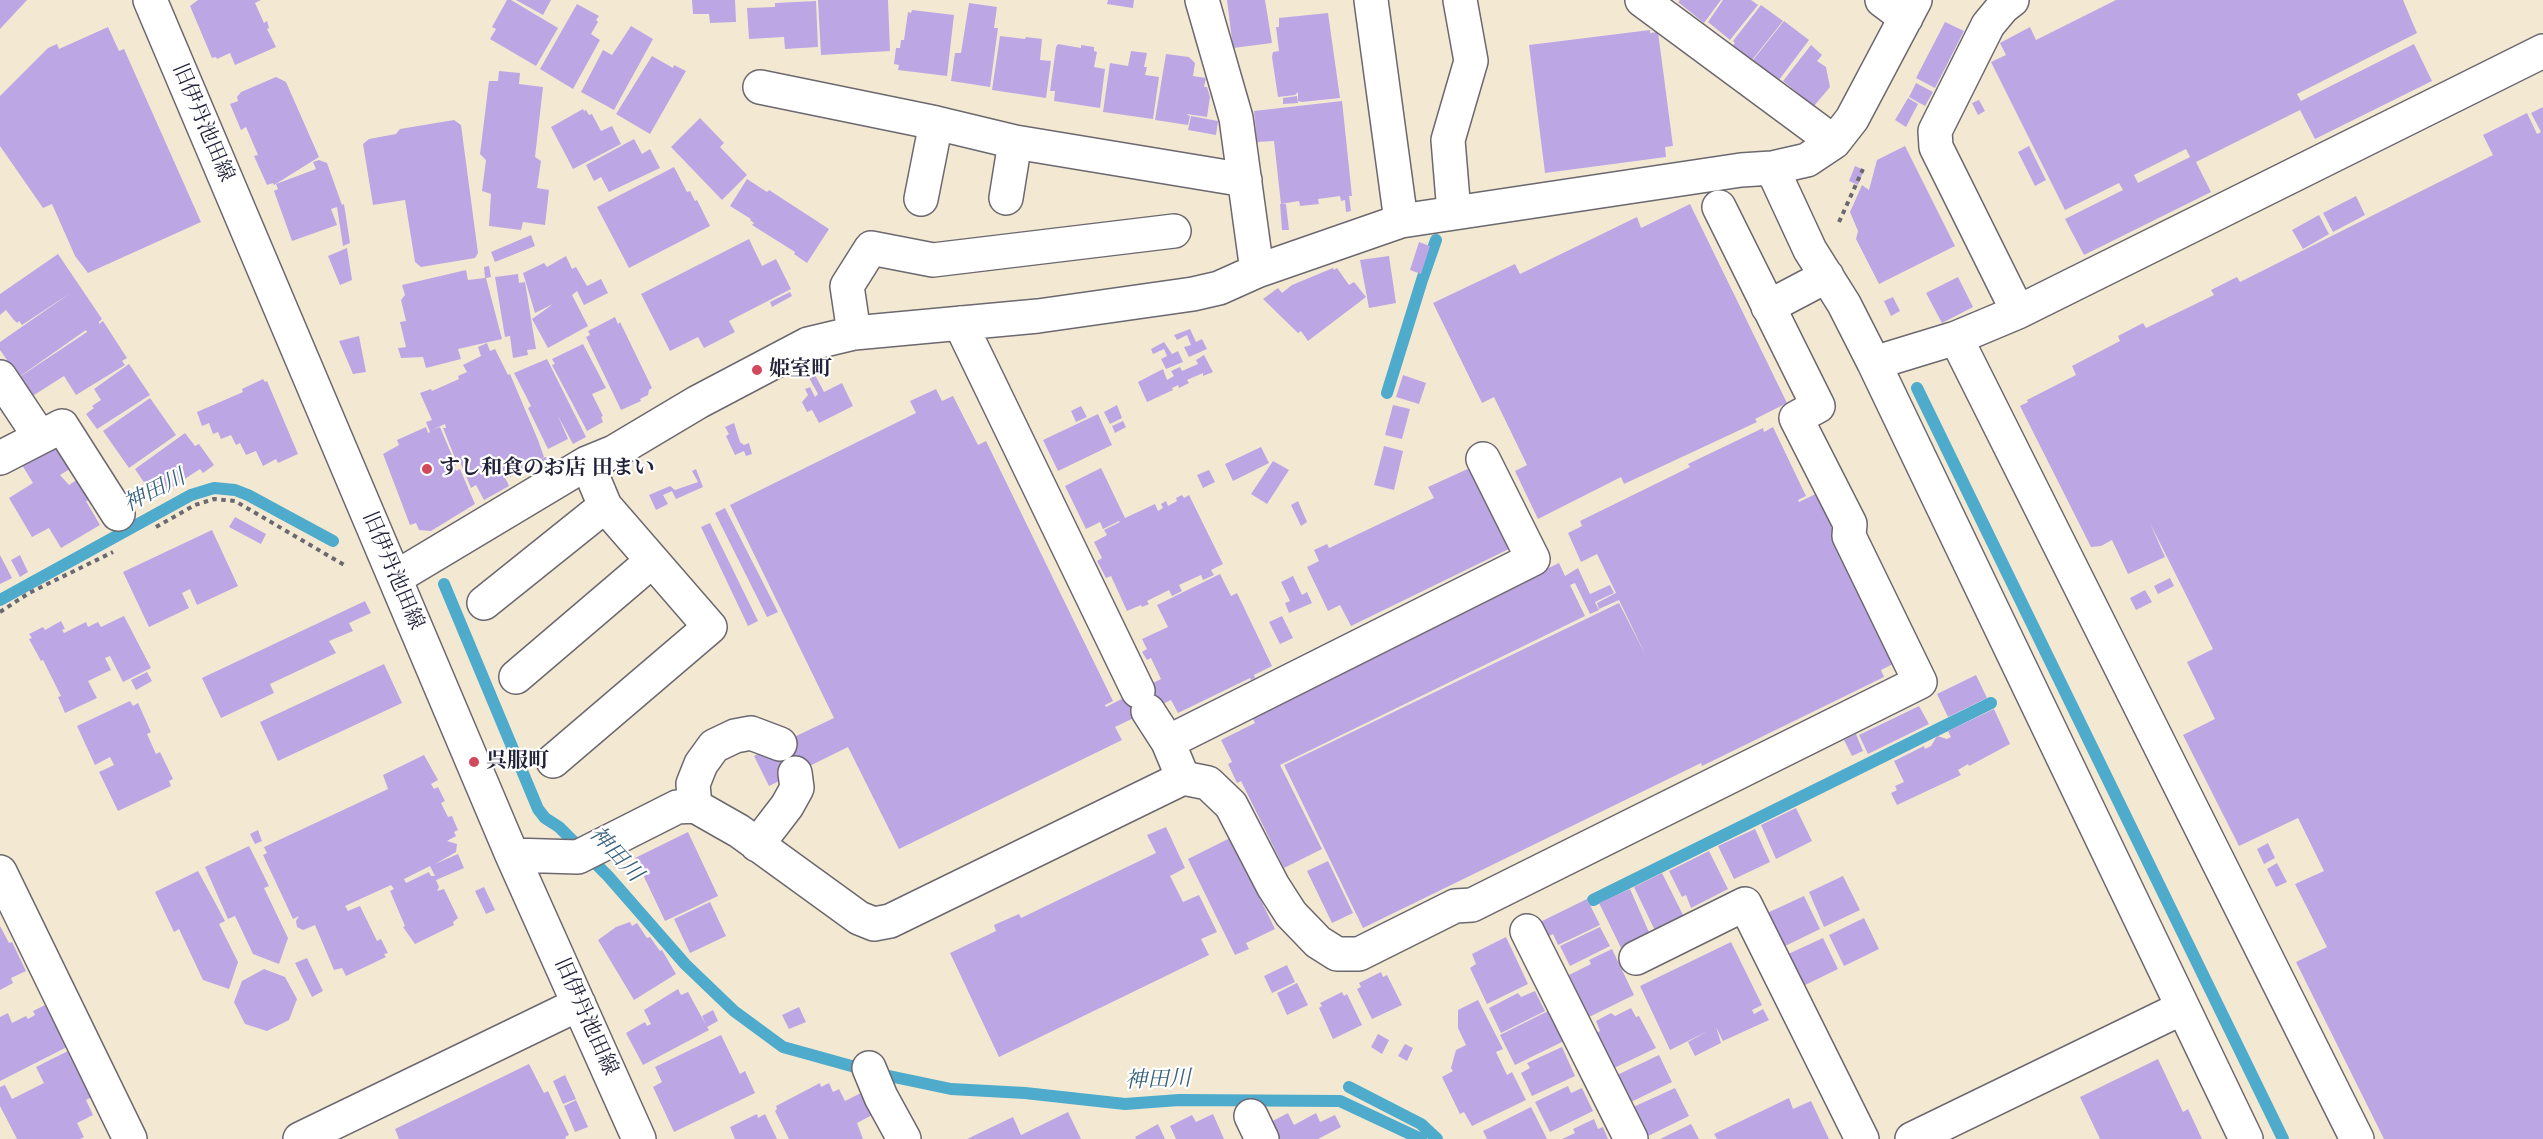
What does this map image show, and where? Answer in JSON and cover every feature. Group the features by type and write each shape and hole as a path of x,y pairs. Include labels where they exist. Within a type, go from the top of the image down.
{"street":[{"name":"旧伊丹池田線","path":"150,0 512,855 639,1139"},
{"path":"1202,0 1236,118 1257,271"},
{"path":"1371,0 1401,220"},
{"path":"1454,213 1448,140 1471,61 1460,0"},
{"path":"1642,0 1834,142"},
{"path":"2012,0 1988,25 1935,131 1936,147 2018,312"},
{"path":"395,578 587,463 615,452 698,402 808,344 854,333 1038,316 1148,302 1219,288 1257,271 1401,220 1741,170 1772,168 1807,160 1821,153 1834,142 1852,119 1901,6"},
{"path":"1874,363 1956,338 2018,312 2543,51"},
{"path":"760,87 936,123 1015,142 1245,180"},
{"path":"921,199 936,123"},
{"path":"1006,198 1015,142"},
{"path":"1772,168 1810,250 1844,304 1874,363 2246,1139"},
{"path":"512,855 578,856 677,807 695,806 730,825 859,918 874,924 890,921 1183,778 1208,783 1232,806 1273,886 1291,914 1318,942 1337,954 1359,954 1455,906 1472,905 1920,682 1849,536 1850,524 1796,418 1818,406 1719,207"},
{"path":"854,333 847,286 871,248 933,260 1174,231"},
{"path":"1768,307 1827,276"},
{"path":"960,323 1143,701 1167,742 1183,778"},
{"path":"1956,338 2357,1139"},
{"path":"0,377 40,437"},
{"path":"0,458 62,426 118,514"},
{"path":"1167,742 1533,560 1483,459"},
{"path":"553,761 710,627 605,506 587,463"},
{"path":"484,603 605,506"},
{"path":"516,677 652,561"},
{"path":"695,806 693,784 701,764 714,746 735,736 751,733 780,744"},
{"path":"757,845 787,806 797,788 795,773"},
{"path":"0,872 130,1139"},
{"path":"1636,958 1745,904 1862,1139"},
{"path":"1527,931 1631,1139"},
{"path":"300,1139 579,1004"},
{"path":"1912,1139 2182,1008"},
{"path":"869,1068 881,1097 904,1139"}],"path":[{"path":"150,530 195,505 214,499 235,501 348,567 395,578"},
{"path":"0,612 29,593 121,547"}],"building":[{"path":"0,0 27,0 0,29"},
{"path":"198,0 261,0 255,3 264,23 267,21 269,28 267,29 276,47 235,65 230,53 217,59 212,58 190,6"},
{"path":"507,0 511,0 558,28 536,66 490,39 496,29 492,27"},
{"path":"516,0 551,0 543,15"},
{"path":"692,0 735,0 736,22 710,23 709,14 693,14"},
{"path":"818,0 888,0 890,51 821,55"},
{"path":"1108,0 1134,0 1133,8 1107,4"},
{"path":"1227,0 1265,0 1272,43 1233,48"},
{"path":"1680,0 1721,0 1704,23 1678,2"},
{"path":"1723,0 1751,0 1758,5 1730,40 1708,22"},
{"path":"2116,0 2403,0 2417,33 2297,94 2301,101 2414,44 2432,81 2315,139 2300,110 2196,162 2211,192 2084,255 2065,219 2123,190 2119,183 2065,210 1991,62 2006,55 2000,43 2030,27 2036,40","holes":["2186,149 2190,157 2138,183 2134,175"]},
{"path":"816,1 818,47 785,49 784,37 749,39 747,8 775,7 775,3"},
{"path":"969,3 997,7 994,28 998,28 990,87 951,81 955,53 961,53"},
{"path":"577,4 599,16 591,34 600,40 573,89 540,69"},
{"path":"1761,5 1783,21 1752,60 1733,45 1735,43 1733,41"},
{"path":"912,10 954,15 947,76 898,70 899,65 894,64 896,48 900,48 901,40 904,40 908,12 911,13"},
{"path":"1328,13 1340,98 1302,102 1298,101 1298,92 1295,95 1278,97 1272,57 1273,52 1279,51 1276,27 1279,27 1279,18"},
{"path":"1784,21 1809,40 1779,80 1753,60"},
{"path":"1945,22 1964,31 1935,88 1916,78"},
{"path":"631,26 653,39 614,110 581,92 603,50 612,55"},
{"path":"108,27 119,51 124,49 201,222 88,273 75,256 52,204 43,208 0,146 0,96 48,48 57,44 59,49"},
{"path":"1650,30 1650,33 1658,32 1673,146 1665,147 1666,157 1545,173 1529,45"},
{"path":"1000,36 1042,39 1040,60 1051,61 1046,98 992,90"},
{"path":"1058,44 1081,48 1081,45 1094,47 1094,51 1097,52 1094,67 1105,69 1100,108 1054,101 1055,91 1050,91"},
{"path":"1811,45 1822,55 1817,61 1826,67 1830,87 1814,106 1783,81"},
{"path":"1131,51 1147,53 1145,75 1159,77 1153,119 1103,112 1110,63 1128,66"},
{"path":"1166,54 1189,57 1195,63 1193,76 1206,78 1204,87 1207,87 1210,97 1207,117 1186,114 1190,116 1188,125 1155,120"},
{"path":"652,56 673,68 674,65 686,71 650,134 616,114"},
{"path":"499,71 520,73 519,84 543,87 535,157 541,161 537,188 549,190 545,225 523,222 521,230 489,226 491,194 482,191 486,160 480,154 489,81 498,81"},
{"path":"276,77 286,82 319,157 274,185 273,183 267,185 254,156 258,155 246,127 241,130 230,104 238,101 237,97 241,92"},
{"path":"1916,83 1933,92 1925,106 1909,97"},
{"path":"1297,96 1298,103 1283,104 1283,98"},
{"path":"1908,98 1918,104 1906,127 1895,120"},
{"path":"1979,100 1985,111 1978,115 1972,103"},
{"path":"1342,101 1352,196 1349,196 1351,211 1346,212 1345,200 1341,201 1340,196 1318,199 1319,204 1300,206 1299,201 1281,204 1274,141 1257,142 1254,111"},
{"path":"2543,107 2543,1139 2384,1139 2296,962 2327,947 2295,884 2324,871 2298,818 2239,846 2183,735 2215,719 2187,662 2213,649 2150,523 2165,557 2128,574 2112,540 2101,546 2091,547 2020,406 2028,402 2027,400 2076,375 2072,366 2120,341 2118,336 2143,323 2146,328 2214,295 2211,290 2237,277 2240,282 2493,155 2483,135 2527,113 2537,134 2541,132 2531,113"},
{"path":"583,109 589,115 592,114 601,131 612,126 621,144 573,169 551,127"},
{"path":"1191,116 1218,121 1216,135 1188,130"},
{"path":"700,118 724,143 720,147 747,175 722,200 671,147"},
{"path":"454,120 461,125 478,253 475,258 421,267 415,262 405,200 373,205 363,144 369,139 396,134 400,129"},
{"path":"634,139 642,154 650,149 660,168 609,192 601,177 594,181 586,165"},
{"path":"1905,146 1955,246 1879,284 1856,239 1858,231 1850,212 1862,185 1869,190 1877,160"},
{"path":"2029,146 2046,180 2035,186 2018,152"},
{"path":"319,160 327,163 342,205 344,204 350,243 343,246 337,207 331,209 337,225 292,241 274,191 278,189 276,184 316,169 313,162"},
{"path":"1855,166 1864,170 1858,185 1849,181"},
{"path":"674,167 687,192 690,191 695,201 697,200 710,226 629,268 597,207"},
{"path":"747,179 767,192 769,190 829,229 807,263 794,254 795,252 752,225 754,223 751,219 730,206"},
{"path":"2356,196 2365,215 2333,232 2323,213"},
{"path":"1280,204 1286,204 1289,230 1282,230"},
{"path":"1690,204 1787,403 1755,419 1757,422 1624,484 1621,477 1538,519 1515,471 1527,465 1494,397 1482,403 1433,303 1515,264 1520,274 1637,217 1641,228"},
{"path":"2319,215 2329,234 2303,249 2292,230"},
{"path":"531,235 535,246 495,262 491,252"},
{"path":"749,239 762,266 776,259 791,289 729,321 735,332 704,348 698,337 670,351 641,294"},
{"path":"1419,242 1430,246 1421,274 1410,270"},
{"path":"347,248 352,280 340,285 328,256"},
{"path":"58,254 102,319 99,324 103,321 127,358 122,361 125,365 76,395 64,376 31,397 18,378 87,332 86,330 19,377 0,350 0,342 72,292 22,325 19,321 17,323 6,310 0,315 0,294"},
{"path":"566,256 572,269 576,267 587,286 601,279 608,293 584,305 577,291 572,295 588,326 548,348 532,319 553,304 535,313 523,273 544,263 547,267"},
{"path":"1389,256 1396,303 1369,308 1360,260"},
{"path":"489,266 491,277 486,278 502,339 458,349 461,359 426,368 423,357 401,358 398,348 406,347 400,322 406,321 401,300 405,295 402,285 466,270 468,280 485,278 484,267"},
{"path":"1333,268 1334,270 1337,268 1349,285 1354,282 1366,297 1308,341 1301,331 1298,333 1263,299 1278,288 1282,293 1292,285"},
{"path":"518,274 519,283 525,282 536,349 527,350 528,355 513,358 510,336 505,337 495,277"},
{"path":"1958,277 1973,307 1942,323 1926,293"},
{"path":"790,292 792,296 772,307 770,302"},
{"path":"1893,297 1900,311 1891,316 1884,301"},
{"path":"615,317 618,324 620,322 652,388 648,395 640,399 641,401 621,410 586,337 590,335 588,331"},
{"path":"1190,329 1196,342 1202,339 1207,349 1189,357 1184,347 1191,345 1187,335 1177,340 1174,335"},
{"path":"359,336 366,372 353,374 339,341"},
{"path":"1164,342 1172,354 1178,351 1183,362 1166,369 1161,359 1167,356 1164,349 1153,354 1151,349"},
{"path":"487,343 490,351 495,349 508,375 510,374 544,457 540,459 546,457 548,461 507,478 503,473 509,486 484,500 476,485 471,488 458,457 455,458 443,428 446,428 445,424 432,430 440,427 456,465 454,466 456,471 460,469 475,504 431,531 419,530 416,523 410,525 383,454 399,445 397,440 426,427 428,433 430,432 426,422 432,420 420,393 431,389 432,391 459,379 458,376 467,372 463,365 481,356 478,347"},
{"path":"583,344 606,388 592,394 603,416 601,417 603,422 587,431 552,365 555,364 552,359"},
{"path":"1204,355 1213,372 1203,376 1203,373 1187,380 1189,383 1179,388 1178,385 1172,388 1173,390 1147,402 1138,382 1163,369 1167,380 1174,376 1171,371 1180,367 1182,371 1198,364 1196,360"},
{"path":"547,359 586,437 573,444 558,416 568,439 548,449 528,408 531,406 514,373"},
{"path":"129,364 150,395 97,429 86,414 101,400 94,389"},
{"path":"814,373 824,392 842,383 853,406 819,423 812,410 807,412 802,402 808,395 805,389 810,387 815,397 818,394 808,376"},
{"path":"1403,375 1426,383 1419,404 1396,397"},
{"path":"263,379 267,381 298,454 278,463 276,459 263,466 256,451 246,455 240,443 236,445 231,435 221,439 218,432 213,434 209,423 202,426 197,412 243,392 242,389"},
{"path":"936,389 942,401 953,396 978,445 986,441 1113,701 1105,705 1106,707 1161,679 1151,658 1147,660 1142,652 1147,649 1142,639 1168,627 1157,605 1220,574 1231,596 1237,593 1272,666 1254,675 1255,678 1251,680 1250,678 1178,713 1171,700 1115,727 1122,740 899,849 848,747 769,786 754,756 834,718 730,505 916,413 910,401"},
{"path":"150,398 176,435 129,468 103,431"},
{"path":"1117,405 1122,418 1110,424 1104,412"},
{"path":"1393,405 1410,409 1402,439 1385,435"},
{"path":"1081,406 1087,417 1076,422 1071,411"},
{"path":"1098,414 1112,445 1058,471 1043,440"},
{"path":"1123,421 1126,427 1115,433 1112,426"},
{"path":"734,423 740,442 744,445 749,443 752,454 746,456 744,451 735,455 726,436 729,434 725,427"},
{"path":"1773,427 1806,496 1798,500 1799,502 1826,489 1842,522 1831,527 1897,662 1881,670 1884,677 1702,766 1701,763 1363,928 1284,765 1619,603 1646,656 1619,600 1599,609 1597,603 1616,593 1597,554 1581,562 1568,533 1582,526 1580,521 1690,467 1688,464 1763,428 1764,432"},
{"path":"185,433 195,446 199,444 214,465 203,473 200,469 165,492 161,492 157,485 149,490 135,469"},
{"path":"55,445 70,469 60,475 69,485 78,479 89,500 86,501 100,525 61,548 49,528 32,537 9,498 33,483 22,465"},
{"path":"1384,446 1403,451 1394,490 1374,485"},
{"path":"1261,447 1269,463 1233,481 1225,464"},
{"path":"1273,461 1289,470 1267,504 1251,494"},
{"path":"1472,467 1511,548 1351,626 1340,605 1328,611 1307,567 1319,561 1314,550 1327,544 1329,548 1434,498 1428,487"},
{"path":"1101,468 1125,518 1155,504 1158,511 1163,508 1161,504 1166,501 1168,506 1177,501 1176,498 1189,495 1223,564 1211,570 1214,575 1203,580 1201,575 1179,585 1182,591 1172,596 1169,590 1147,601 1149,604 1127,611 1111,576 1106,578 1097,561 1102,558 1094,542 1107,535 1104,530 1120,522 1103,529 1100,522 1086,529 1065,486"},
{"path":"696,469 703,487 676,499 672,491 663,495 668,504 656,510 649,495 670,486 675,490 698,482 692,471"},
{"path":"1209,470 1215,482 1203,488 1197,475"},
{"path":"1298,501 1307,522 1301,526 1291,505"},
{"path":"725,508 778,612 767,617 715,513"},
{"path":"235,517 266,534 261,544 229,527"},
{"path":"710,523 758,621 748,626 701,527"},
{"path":"212,530 238,586 197,605 190,589 182,593 189,608 149,627 123,572"},
{"path":"0,555 12,578 0,584"},
{"path":"20,555 28,572 20,577 11,560"},
{"path":"1559,563 1565,576 1578,568 1590,594 1610,585 1614,593 1595,602 1599,610 1590,614 1575,583 1570,585 1585,616 1280,765 1322,849 1284,868 1241,781 1237,783 1228,764 1232,762 1221,740 1255,723 1250,713"},
{"path":"1293,576 1302,595 1307,592 1312,603 1289,613 1285,603 1290,601 1281,582"},
{"path":"2170,578 2174,586 2158,594 2154,586"},
{"path":"2145,590 2152,602 2136,610 2130,598"},
{"path":"365,601 371,613 349,623 353,631 329,641 336,653 270,684 274,693 221,718 202,678"},
{"path":"124,616 151,668 123,682 110,656 105,658 111,670 88,681 97,698 65,713 58,697 61,696 43,660 41,661 29,639 32,638 29,634 43,627 45,630 61,621 65,629 62,630 64,633 86,622 88,627 98,622 101,627"},
{"path":"1282,616 1293,638 1280,644 1269,622"},
{"path":"384,664 402,703 278,761 260,722"},
{"path":"147,672 152,681 136,690 131,680"},
{"path":"1976,675 1987,698 1948,717 1937,694"},
{"path":"130,701 133,706 138,703 151,732 147,734 156,754 160,752 173,779 169,781 171,786 118,811 99,772 114,765 110,757 95,765 77,726"},
{"path":"1919,706 1929,724 1868,754 1859,735"},
{"path":"1994,709 2010,744 1958,770 1961,775 1897,805 1891,793 1897,790 1895,786 1904,782 1894,761 1924,746 1925,749 1931,746 1937,736 1947,739 1951,737 1948,731"},
{"path":"1856,734 1863,751 1852,756 1844,740"},
{"path":"424,755 438,780 431,784 434,789 438,787 445,801 441,803 448,817 452,816 458,830 454,832 456,836 447,841 457,844 456,852 435,864 458,854 464,868 436,880 439,887 437,891 444,889 458,918 453,922 454,925 415,944 403,927 405,926 390,891 394,889 391,885 345,906 348,911 360,906 377,941 381,939 388,953 384,954 386,957 346,976 342,968 334,970 315,925 303,930 297,927 296,921 299,916 293,919 263,855 267,853 264,847 388,789 383,775","holes":["430,866 435,876 431,876 429,872 406,883 404,879"]},
{"path":"1796,808 1812,841 1776,859 1761,825"},
{"path":"1166,827 1185,868 1170,876 1183,902 1199,895 1217,932 1201,939 1209,955 999,1057 950,953 996,931 994,925 1019,914 1021,918 1156,853 1147,835"},
{"path":"1755,829 1770,862 1734,879 1718,846"},
{"path":"258,830 262,841 255,844 250,834"},
{"path":"688,832 718,896 665,921 635,858"},
{"path":"1230,838 1275,929 1246,943 1249,949 1235,955 1188,859"},
{"path":"2268,843 2275,858 2264,864 2257,849"},
{"path":"249,846 269,886 264,888 288,938 279,964 253,954 235,916 228,919 205,867"},
{"path":"1709,851 1728,889 1691,908 1686,895 1682,897 1669,871"},
{"path":"1328,861 1353,913 1332,923 1307,871"},
{"path":"2277,863 2287,882 2276,887 2267,869"},
{"path":"198,871 225,921 219,924 238,962 229,989 203,980 179,929 174,932 155,892"},
{"path":"1662,873 1687,923 1658,937 1634,887"},
{"path":"1843,876 1860,910 1824,927 1809,892"},
{"path":"484,887 495,910 486,914 475,891"},
{"path":"1630,889 1652,939 1624,954 1599,903"},
{"path":"1804,896 1820,929 1781,948 1765,914"},
{"path":"1587,899 1600,925 1558,945 1553,934 1545,938 1538,923"},
{"path":"710,902 726,936 690,953 674,919"},
{"path":"1864,918 1879,949 1844,966 1829,935"},
{"path":"630,922 632,926 637,923 647,938 650,937 660,951 662,950 676,974 634,1000 598,940 616,927"},
{"path":"0,926 9,943 12,942 26,971 11,978 13,983 0,990"},
{"path":"1600,927 1610,946 1570,966 1560,946"},
{"path":"1506,937 1528,984 1487,1004 1470,968 1476,964 1472,954"},
{"path":"1823,938 1838,969 1801,987 1786,955"},
{"path":"1731,942 1762,1005 1752,1010 1754,1014 1763,1009 1769,1020 1723,1041 1716,1027 1721,1043 1695,1056 1688,1042 1708,1031 1670,1050 1640,986"},
{"path":"1612,949 1634,995 1589,1017 1569,975 1591,964 1589,960"},
{"path":"307,958 323,991 312,997 295,963"},
{"path":"1287,965 1295,982 1272,993 1264,976"},
{"path":"264,969 285,977 297,999 289,1020 267,1031 245,1024 234,1002 242,981"},
{"path":"1381,972 1383,977 1387,975 1402,1005 1372,1019 1357,989 1361,987 1359,983"},
{"path":"1297,983 1308,1005 1287,1015 1277,993"},
{"path":"678,989 681,995 688,992 706,1025 702,1016 713,1010 718,1021 707,1027 709,1030 643,1065 626,1033 645,1022 647,1026 651,1024 644,1010"},
{"path":"1535,991 1545,1011 1501,1033 1489,1008 1518,993 1521,997"},
{"path":"1342,992 1344,996 1347,994 1362,1025 1333,1039 1319,1008 1322,1006 1320,1003"},
{"path":"1478,1000 1503,1049 1496,1052 1507,1075 1512,1072 1526,1100 1472,1126 1464,1112 1460,1114 1442,1077 1453,1071 1451,1068 1456,1050 1466,1045 1458,1028 1458,1010"},
{"path":"47,1004 69,1046 0,1081 0,1017 8,1013 12,1023 26,1016 28,1019 35,1015 33,1011"},
{"path":"799,1007 806,1022 789,1029 782,1015"},
{"path":"1631,1008 1636,1017 1639,1016 1656,1048 1612,1069 1595,1034 1600,1031 1596,1021 1611,1013 1615,1016"},
{"path":"1548,1011 1564,1041 1515,1065 1500,1035"},
{"path":"1378,1034 1389,1040 1382,1054 1371,1047"},
{"path":"721,1035 740,1074 745,1071 755,1093 674,1132 653,1087 662,1082 655,1067"},
{"path":"1405,1044 1413,1048 1407,1061 1398,1056"},
{"path":"1562,1047 1575,1076 1532,1096 1521,1073 1530,1068 1527,1063"},
{"path":"71,1051 79,1066 76,1067 92,1097 86,1100 93,1115 77,1123 84,1137 80,1139 17,1139 0,1106 0,1087 5,1085 12,1099 44,1083 36,1067"},
{"path":"1659,1055 1672,1082 1629,1103 1615,1076"},
{"path":"2158,1059 2183,1112 2188,1109 2202,1139 2100,1139 2080,1097"},
{"path":"529,1064 544,1093 548,1091 569,1135 565,1137 566,1139 399,1139 395,1129"},
{"path":"565,1075 576,1099 563,1104 553,1081"},
{"path":"820,1083 821,1087 829,1083 833,1092 839,1089 845,1101 865,1091 876,1113 857,1123 863,1139 789,1139 775,1111 776,1106"},
{"path":"1568,1086 1571,1093 1582,1088 1593,1111 1550,1132 1535,1102"},
{"path":"1675,1088 1689,1116 1644,1138 1631,1108"},
{"path":"1789,1098 1793,1109 1811,1101 1829,1139 1717,1139 1714,1134"},
{"path":"576,1100 588,1127 575,1132 564,1106"},
{"path":"1531,1107 1547,1139 1487,1139 1483,1131"},
{"path":"1068,1112 1081,1139 967,1139 1013,1117 1021,1135"},
{"path":"1288,1113 1294,1125 1316,1113 1320,1122 1335,1115 1341,1127 1318,1139 1272,1139 1265,1125"},
{"path":"757,1114 758,1118 765,1114 777,1139 735,1139 730,1127"},
{"path":"1213,1114 1224,1139 1176,1139 1170,1126 1192,1115 1196,1122"},
{"path":"1594,1119 1598,1129 1603,1127 1608,1139 1562,1139 1575,1133 1573,1129"},
{"path":"1158,1124 1165,1139 1136,1139 1135,1137"},
{"path":"1691,1124 1699,1139 1660,1139"}],"waterway":[{"path":"1387,393 1436,240"},
{"path":"1917,388 2283,1139"},
{"name":"神田川","path":"0,600 191,495 214,488 235,490 248,495 333,541"},
{"name":"神田川","path":"444,584 538,809 545,818 559,827 608,876 685,964 734,1011 783,1047 855,1067"},
{"path":"1593,900 1991,703"},
{"name":"神田川","path":"889,1076 951,1089 1025,1093 1125,1104 1179,1100 1340,1101 1421,1139"},
{"path":"1349,1087 1421,1124 1437,1139"}],"place":[{"name":"姫室町","path":"757,370"},
{"name":"すし和食のお店 田まい","path":"427,469"},
{"name":"呉服町","path":"474,762"}]}
